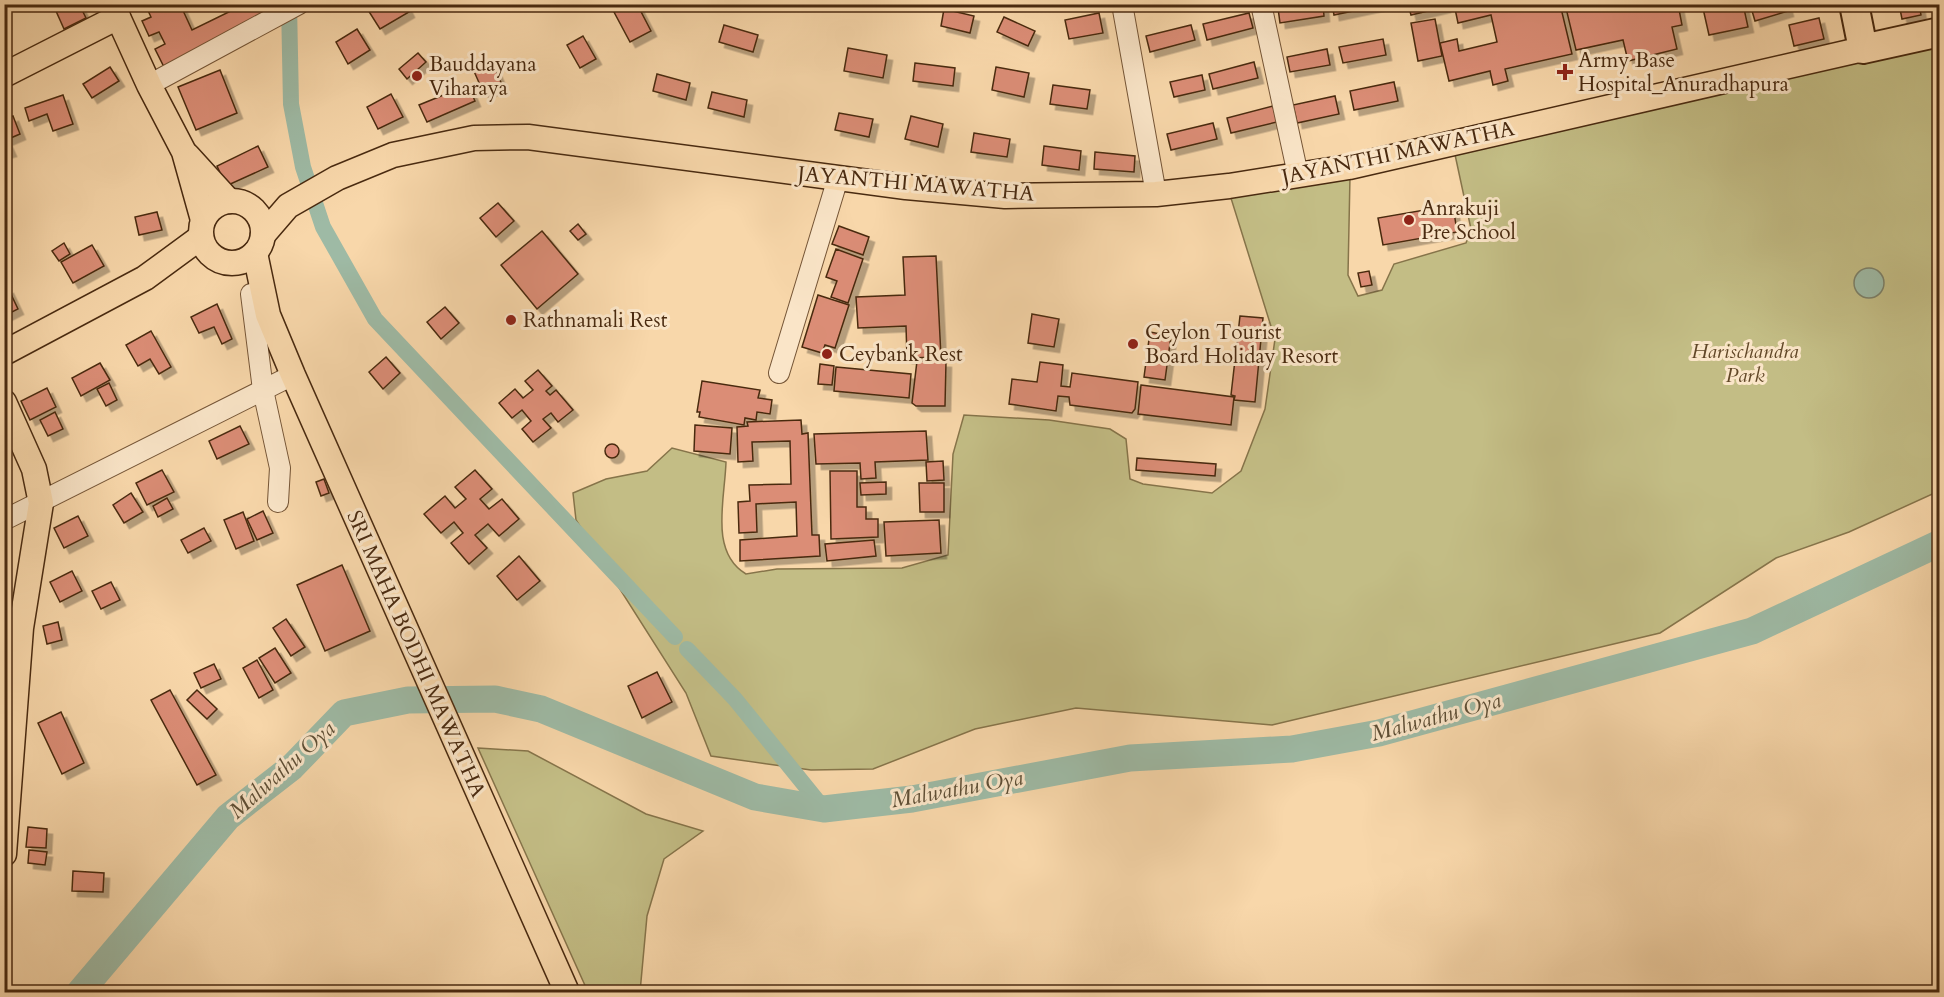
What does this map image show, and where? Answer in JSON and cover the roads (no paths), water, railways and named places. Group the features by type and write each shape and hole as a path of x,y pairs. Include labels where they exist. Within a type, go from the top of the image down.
{"highway":[{"path":"1854,4 1863,49"},
{"name":"JAYANTHI MAWATHA","path":"1863,49 1940,32"}],"main road":[{"path":"4,75 115,11 149,85 184,152 205,248 223,261"},
{"name":"JAYANTHI MAWATHA","path":"259,244 288,206 337,178 418,148 497,137 528,138 838,178 1005,196 1156,194 1229,186 1349,167 1863,49"},
{"path":"145,278 223,261 245,261 259,244 260,219 239,204 184,152"},
{"path":"4,353 145,278 202,228 214,207 239,204"},
{"name":"JAYANTHI MAWATHA","path":"239,204 288,206"},
{"name":"SRI MAHA BODHI MAWATHA","path":"259,244 268,315 292,375 567,993"},
{"name":"SRI MAHA BODHI MAWATHA","path":"223,261 268,315"},
{"path":"4,402 34,469 41,503 20,639 4,854"}],"street":[{"path":"149,85 299,4"},
{"path":"1122,4 1156,194"},
{"path":"1261,4 1298,175"},
{"path":"779,373 838,178"},
{"path":"251,294 263,390 280,468 278,502"},
{"path":"4,520 292,375"}],"waterway":[{"path":"289,4 291,104 303,167 323,227 375,319 675,637"},
{"name":"Malwathu Oya","path":"80,992 228,817 292,767 344,713 408,700 495,699 541,709 755,797 824,809 912,799 1130,758 1292,749 1379,733 1752,631 1940,543"},
{"path":"687,649 735,699 824,809"}],"place":[{"name":"Army Base Hospital_Anuradhapura","path":"1565,72"},
{"name":"Bauddayana Viharaya","path":"417,76"},
{"name":"Anrakuji Pre School","path":"1409,220"},
{"name":"Rathnamali Rest","path":"511,320"},
{"name":"Ceylon Tourist Board Holiday Resort","path":"1133,344"},
{"name":"Ceybank Rest","path":"827,354"}],"park label":[{"name":"Harischandra Park","path":"1745,363"}]}
